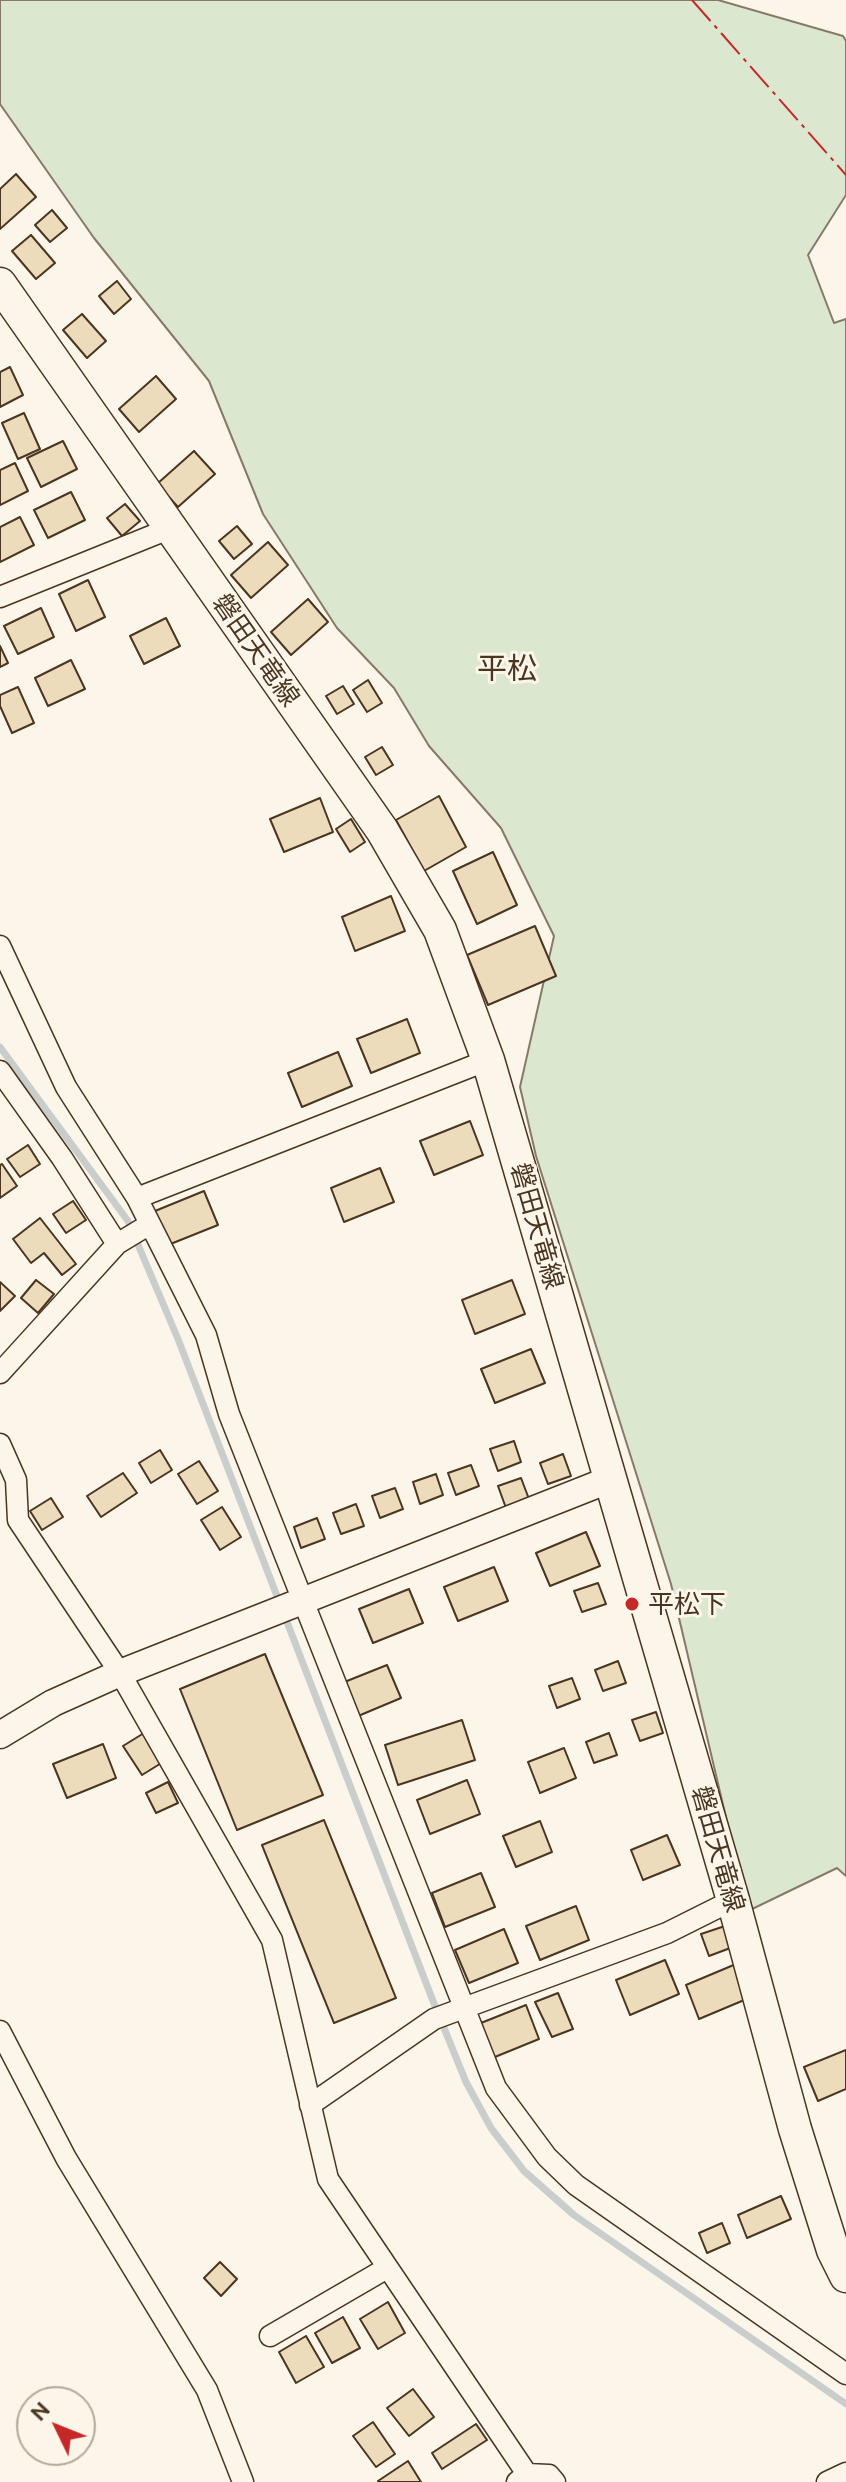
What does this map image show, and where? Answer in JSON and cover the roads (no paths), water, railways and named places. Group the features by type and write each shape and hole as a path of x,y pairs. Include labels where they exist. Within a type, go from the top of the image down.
{"main road":[{"name":"磐田天竜線","path":"0,284 382,830 440,930 488,1060 733,1900 795,2129 833,2250 846,2276"}],"street":[{"path":"0,597 171,528"},
{"path":"0,946 66,1087 137,1198 206,1335 292,1607 459,2010 496,2088 547,2157 576,2185 846,2374"},
{"path":"137,1198 488,1060"},
{"path":"0,1071 62,1158 117,1244"},
{"path":"0,1373 117,1244 150,1224"},
{"path":"0,1444 16,1480 18,1520 120,1673 272,1940 328,2179 522,2478 549,2475 555,2482"},
{"path":"0,1735 53,1703 120,1673 611,1479"},
{"path":"310,2105 434,2019 667,1933 733,1900"},
{"path":"0,2031 66,2158 207,2390 243,2482"},
{"path":"270,2336 387,2268"},
{"path":"827,2482 846,2473"}],"waterway":[{"path":"0,1047 128,1221 178,1339 433,2001 466,2082 491,2128 524,2171 574,2215 846,2404"}],"place":[{"name":"平松下","path":"632,1604"}],"district":[{"name":"平松","path":"507,669"}]}
